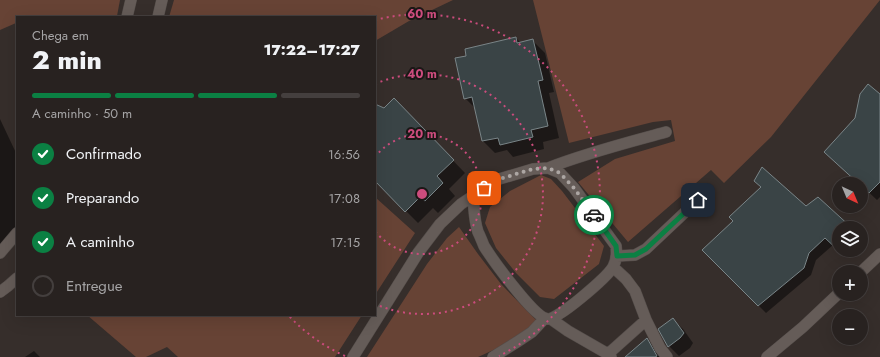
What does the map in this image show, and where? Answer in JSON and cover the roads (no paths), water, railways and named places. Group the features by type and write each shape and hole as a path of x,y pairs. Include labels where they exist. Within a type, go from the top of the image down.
{"street":[{"path":"127,16 131,0"},
{"path":"158,16 162,0"},
{"path":"353,357 418,253 440,224 473,196 496,180 533,169 548,168 573,158 666,132"},
{"path":"493,357 518,342 548,319 573,304 602,280 613,267 617,256 616,246 574,188 560,173 548,168"},
{"path":"473,196 477,230 484,245 514,287 538,314 610,355 646,320"},
{"path":"617,256 635,255 646,249 698,200"},
{"path":"0,253 16,234"},
{"path":"868,265 880,254"},
{"path":"613,267 626,278 635,291 646,320 660,348 667,357"},
{"path":"0,292 16,279"},
{"path":"767,357 803,327 832,300"}]}
